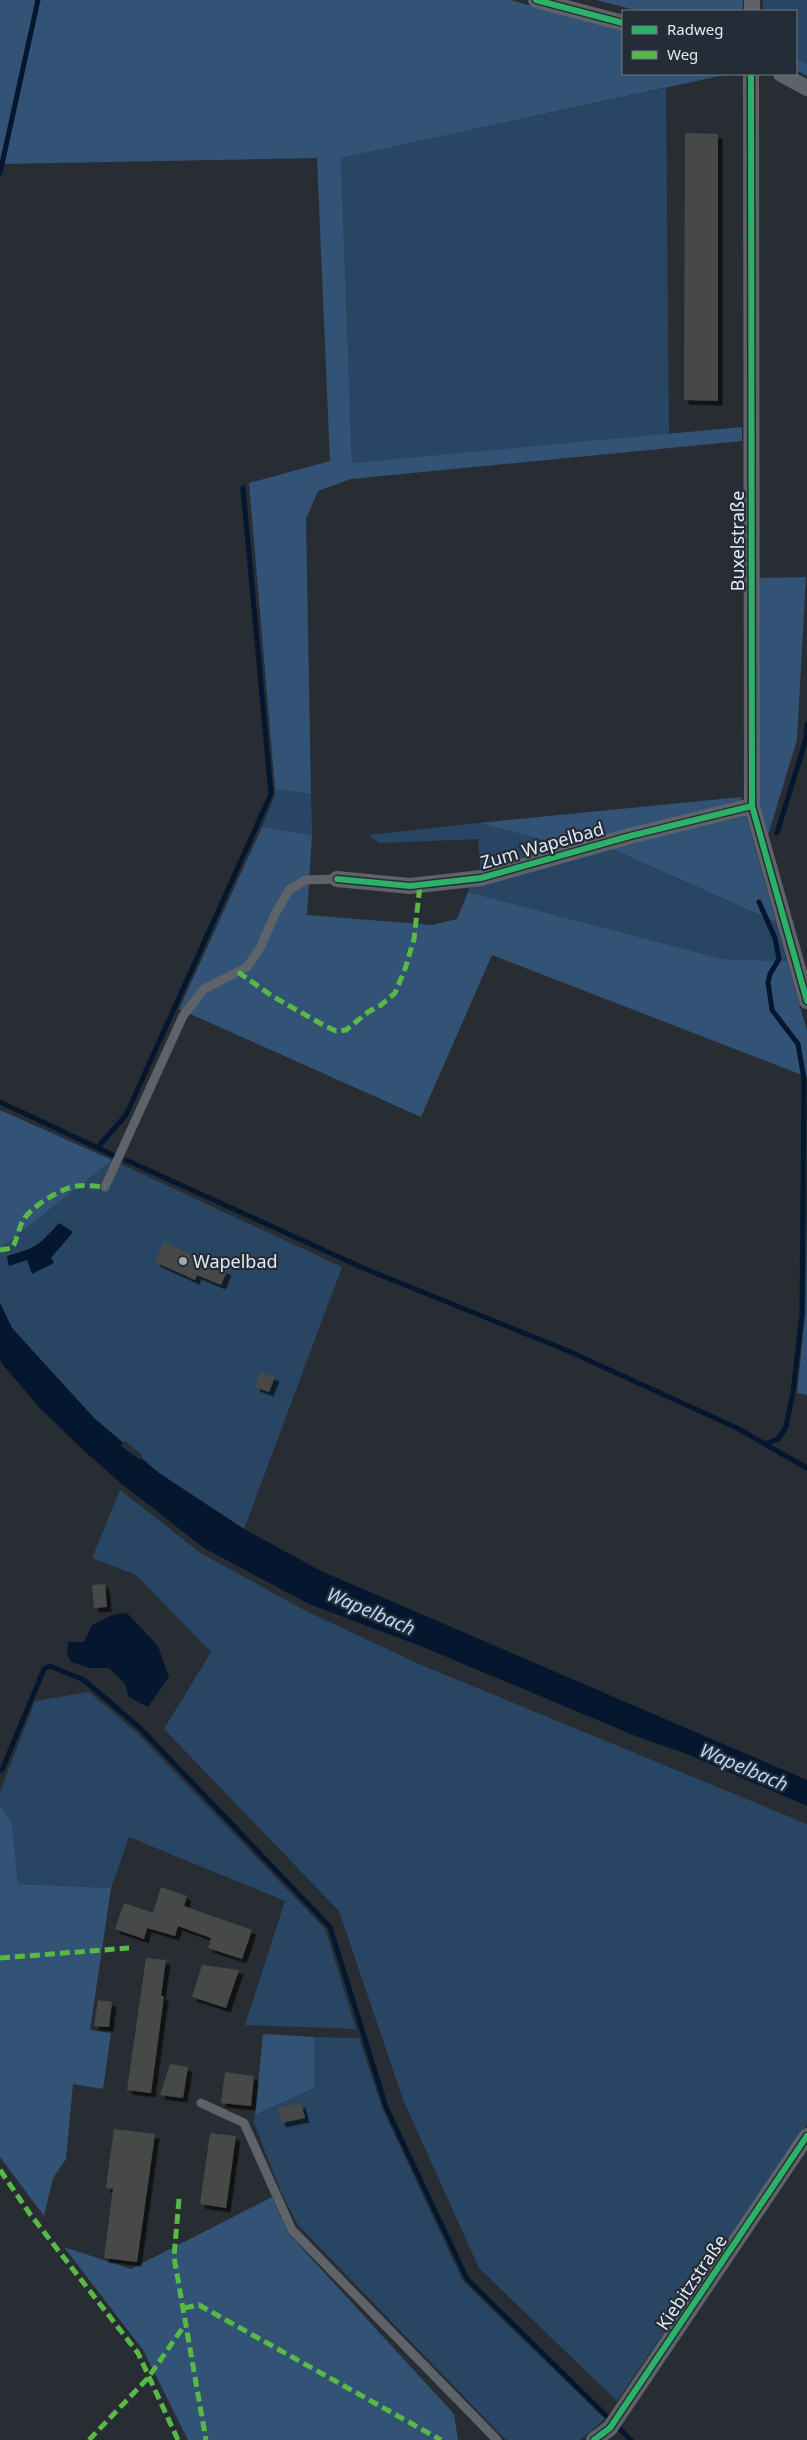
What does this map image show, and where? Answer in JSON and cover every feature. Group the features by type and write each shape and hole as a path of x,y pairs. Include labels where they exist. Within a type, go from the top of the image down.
{"street":[{"path":"536,0 622,23"},
{"name":"Buxelstraße","path":"751,75 752,806 807,1000"},
{"path":"783,75 807,88"},
{"name":"Zum Wapelbad","path":"337,879 410,886 481,878 630,836 752,806"},
{"name":"Kiebitzstraße","path":"594,2440 614,2423 807,2136"}],"lane":[{"path":"105,1187 183,1016 204,989 247,967 260,948 275,914 290,890 305,880 337,879"},
{"path":"201,2103 244,2123 292,2230 496,2440"}],"shaded area":[{"path":"0,0 510,0 622,30 622,75 724,75 341,158 352,463 742,427 742,441 351,479 318,491 306,519 311,794 275,789 249,483 330,461 317,158 0,164"},
{"path":"596,0 743,0 743,10 635,10"},
{"path":"763,0 807,0 807,64 797,59 797,10 763,10"},
{"path":"797,59 807,64 807,76 797,71"},
{"path":"666,88 669,435 352,463 341,158"},
{"path":"806,577 797,740 768,835 760,806 757,578"},
{"path":"275,789 311,794 312,835 262,827 275,795"},
{"path":"742,797 739,804 567,846 478,823"},
{"path":"746,816 776,922 610,848"},
{"path":"478,823 567,846 480,869 478,839 380,843 368,835"},
{"path":"262,827 312,835 307,915 432,925 457,919 468,892 723,959 787,961 807,1031 807,1077 492,955 421,1117 179,1009"},
{"path":"610,848 776,922 787,961 723,959 468,892 470,886"},
{"path":"0,1110 112,1160 0,1249"},
{"name":"Wapelbad","path":"112,1160 342,1267 244,1529 158,1473 94,1418 12,1328 0,1303 0,1249"},
{"path":"807,1218 807,1395 797,1393 805,1315"},
{"path":"120,1490 202,1554 306,1611 419,1664 807,1824 807,2124 617,2401 479,2268 404,2102 339,1911 164,1729 211,1652 136,1575 92,1558"},
{"path":"89,1692 137,1733 325,1929 356,2029 245,2025 285,1901 129,1837 111,1888 18,1884 12,1824 0,1805 0,1792 35,1701"},
{"path":"0,1805 12,1824 18,1884 111,1888 90,2030 111,2033 103,2089 73,2084 66,2159 53,2178 44,2216 0,2157"},
{"path":"263,2034 314,2037 314,2088 255,2115"},
{"path":"314,2037 359,2038 383,2110 463,2281 605,2419 580,2440 507,2440 503,2437 298,2225 282,2194 253,2121 255,2115 314,2088"},
{"path":"272,2197 288,2233 454,2414 458,2440 188,2440 143,2350 64,2247 131,2269"}],"water":[{"path":"59,1223 73,1232 51,1258 54,1263 32,1274 27,1260 9,1266 7,1256 25,1251 37,1245"},
{"name":"Wapelbach","path":"0,1303 12,1328 94,1418 159,1473 244,1529 321,1571 807,1780 807,1806 687,1754 638,1737 423,1647 309,1604 204,1548 123,1485 83,1450 39,1407 3,1365 0,1360"},
{"path":"127,1613 158,1646 169,1677 148,1707 129,1697 125,1684 109,1668 89,1668 71,1662 67,1654 68,1642 84,1642 92,1625 112,1615"}],"pier":[{"path":"125,1441 143,1456 140,1460 121,1446"}],"building":[{"path":"685,133 718,134 718,401 684,400"},
{"path":"164,1242 227,1271 221,1285 197,1275 195,1280 155,1262"},
{"path":"260,1372 275,1377 269,1392 255,1387"},
{"path":"105,1584 107,1607 94,1608 92,1585"},
{"path":"161,1887 187,1896 184,1906 252,1930 242,1959 208,1948 211,1938 178,1926 175,1936 147,1928 144,1939 115,1929 124,1903 153,1913"},
{"path":"146,1958 166,1960 161,1996 164,1996 151,2093 127,2090"},
{"path":"202,1965 239,1970 226,2008 192,1997"},
{"path":"98,2000 112,2002 109,2027 94,2026"},
{"path":"170,2064 188,2067 183,2098 160,2095"},
{"path":"225,2072 254,2076 251,2106 221,2103"},
{"path":"301,2103 305,2118 281,2123 278,2108"},
{"path":"114,2129 155,2134 137,2262 104,2258 113,2189 106,2188"},
{"path":"210,2133 236,2136 226,2208 200,2204"}],"waterway":[{"path":"0,173 38,0"},
{"path":"97,1148 126,1115 271,794 243,488"},
{"path":"777,833 806,739 807,724"},
{"path":"759,902 775,938 779,959 770,974 768,982 772,1010 798,1044 804,1079 802,1314 793,1392 786,1427 778,1439 765,1444"},
{"path":"0,1102 113,1155"},
{"path":"126,1160 363,1268 566,1350 737,1428 807,1468"},
{"path":"0,1770 2,1770 44,1669 50,1666 84,1680 141,1729 330,1927 386,2107 467,2279 631,2440"}],"marked path":[{"path":"238,972 272,996 325,1026 336,1031 346,1030 395,993 414,939 420,885"},
{"path":"0,1250 12,1248 24,1219 34,1208 48,1198 71,1187 105,1187"},
{"path":"0,1958 129,1948"},
{"path":"0,2170 30,2214 138,2353 178,2440"},
{"path":"179,2199 174,2257 206,2440"},
{"path":"184,2308 199,2305 441,2440"},
{"path":"89,2440 148,2378 186,2323"}],"cycle path":[{"path":"536,0 622,23"},
{"path":"751,75 752,806 807,1001"},
{"path":"337,879 410,886 481,878 630,836 752,806"},
{"path":"594,2440 610,2428 807,2136"}],"place":[{"name":"Wapelbad","path":"183,1261"}]}
